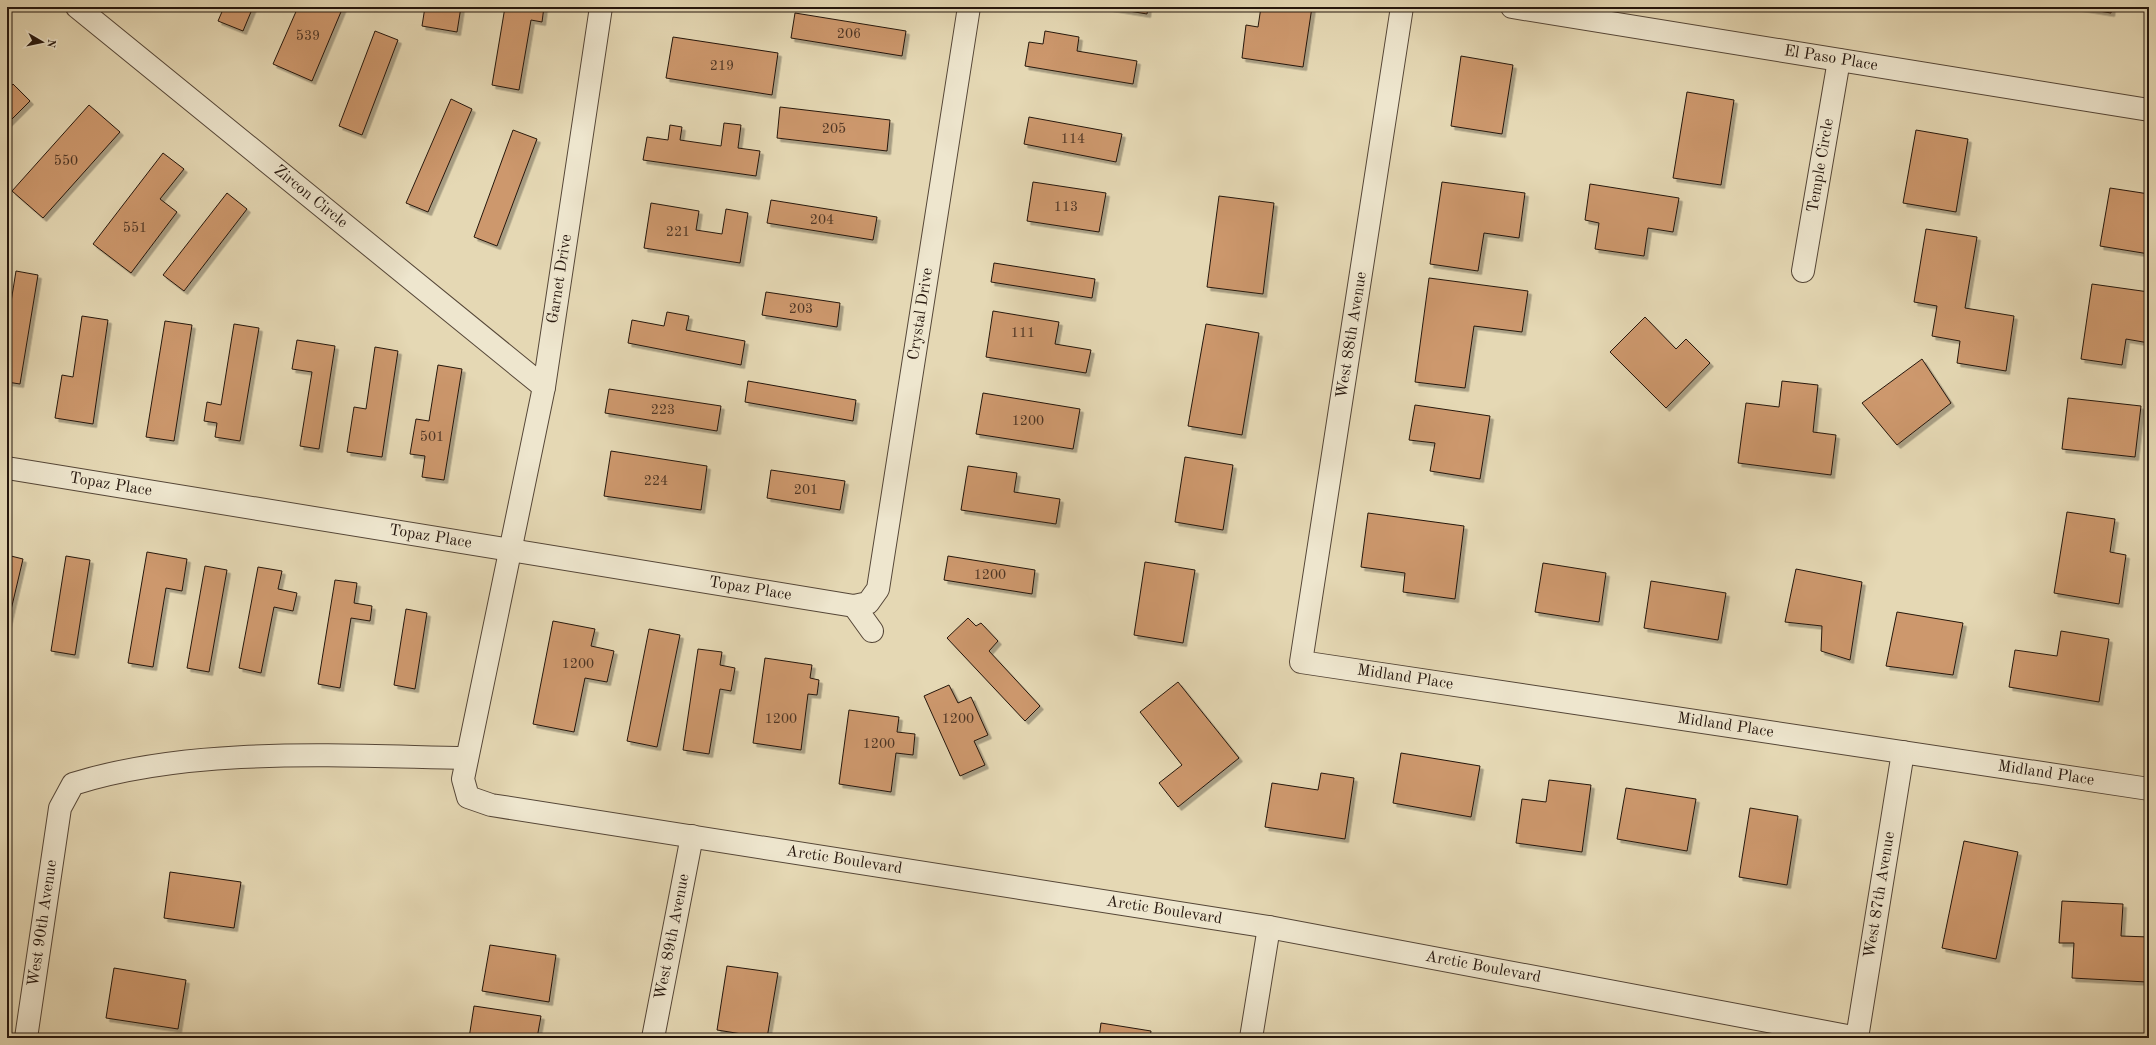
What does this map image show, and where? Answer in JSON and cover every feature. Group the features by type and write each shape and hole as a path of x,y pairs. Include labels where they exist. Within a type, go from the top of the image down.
{"street":[{"name":"Zircon Circle","path":"78,7 544,386"},
{"name":"Garnet Drive","path":"468,798 463,779 544,386 601,7"},
{"name":"Crystal Drive","path":"854,606 868,603 878,589 969,7"},
{"name":"West 88th Avenue","path":"1302,662 1402,7"},
{"name":"El Paso Place","path":"1512,7 2149,110"},
{"name":"Temple Circle","path":"1803,271 1839,60"},
{"name":"Topaz Place","path":"7,468 854,606"},
{"path":"854,606 872,631"},
{"name":"Midland Place","path":"1302,662 2149,789"},
{"name":"West 87th Avenue","path":"1857,1038 1903,752"},
{"name":"West 90th Avenue","path":"26,1038 60,808 73,784 109,773 193,762 282,755 467,758"},
{"name":"Arctic Boulevard","path":"468,798 491,805 1270,927 1857,1038"},
{"name":"West 89th Avenue","path":"653,1038 692,836"},
{"path":"1251,1038 1270,927"}],"building":[{"path":"224,7 253,7 243,31 218,21"},
{"path":"298,7 343,7 312,81 273,64"},
{"path":"425,7 461,7 457,32 422,26"},
{"path":"505,7 544,7 542,22 531,20 519,90 492,85"},
{"path":"1105,7 1148,7 1147,14"},
{"path":"1261,7 1312,7 1303,67 1242,58 1246,25 1258,27"},
{"path":"2075,7 2112,7 2111,13"},
{"path":"795,13 906,31 902,56 791,38"},
{"path":"375,31 398,40 362,135 339,126"},
{"path":"1045,31 1079,37 1077,51 1137,61 1133,84 1025,66 1029,42 1043,44"},
{"path":"673,37 778,53 772,95 666,78"},
{"path":"1461,56 1513,65 1502,134 1451,126"},
{"path":"13,84 30,101 7,124 7,91"},
{"path":"1687,92 1734,100 1721,185 1673,178"},
{"path":"451,99 472,109 428,212 406,203"},
{"path":"89,105 120,132 43,218 12,191"},
{"path":"780,107 890,120 887,151 777,138"},
{"path":"1029,117 1122,134 1116,162 1024,144"},
{"path":"724,123 741,125 738,148 760,151 756,176 643,160 647,137 668,140 670,125 682,127 680,140 721,146"},
{"path":"513,130 537,139 497,246 474,237"},
{"path":"1916,130 1968,139 1956,212 1903,203"},
{"path":"163,153 184,169 160,199 177,212 131,273 93,244"},
{"path":"1033,182 1106,193 1099,232 1027,221"},
{"path":"1442,182 1525,193 1519,238 1484,233 1478,271 1430,264"},
{"path":"1590,184 1679,198 1673,232 1648,228 1644,256 1595,249 1599,223 1585,220"},
{"path":"2110,188 2149,194 2149,254 2100,246"},
{"path":"227,193 247,209 184,291 163,275"},
{"path":"1219,196 1274,203 1263,294 1207,287"},
{"path":"771,200 877,217 873,240 767,223"},
{"path":"651,203 699,211 696,230 722,234 726,209 748,213 740,263 644,248"},
{"path":"1926,229 1977,237 1965,308 2014,316 2006,371 1957,363 1960,341 1932,336 1937,306 1914,302"},
{"path":"994,263 1095,279 1092,298 991,282"},
{"path":"16,271 38,275 20,384 7,382 7,327"},
{"path":"1429,278 1528,291 1522,332 1474,326 1465,388 1415,382"},
{"path":"2092,284 2149,292 2149,343 2126,339 2122,365 2081,359"},
{"path":"766,292 840,303 837,327 762,315"},
{"path":"993,311 1059,322 1055,344 1091,350 1086,373 986,357"},
{"path":"667,312 689,316 686,330 745,341 741,365 628,343 632,320 664,326"},
{"path":"82,316 108,320 93,424 55,418 62,375 73,377"},
{"path":"1645,317 1676,349 1686,339 1710,363 1666,408 1610,352"},
{"path":"165,321 192,325 174,441 146,437"},
{"path":"234,324 259,328 240,441 215,437 217,423 204,421 207,402 221,405"},
{"path":"1206,324 1259,333 1242,435 1188,426"},
{"path":"297,340 335,346 319,449 300,446 312,372 292,369"},
{"path":"375,347 398,351 382,457 347,452 354,407 366,409"},
{"path":"1922,359 1951,403 1897,445 1862,403"},
{"path":"438,365 462,369 444,480 422,477 425,456 410,454 416,419 429,421"},
{"path":"748,381 856,400 853,421 745,402"},
{"path":"1782,381 1818,385 1813,432 1836,435 1831,475 1738,463 1746,403 1779,407"},
{"path":"609,389 721,406 717,431 605,413"},
{"path":"983,393 1080,409 1073,449 976,434"},
{"path":"2068,398 2141,406 2135,457 2062,449"},
{"path":"1415,405 1490,416 1480,479 1430,471 1435,443 1409,440"},
{"path":"611,451 707,466 701,510 604,496"},
{"path":"1185,457 1233,465 1223,530 1175,522"},
{"path":"968,466 1017,473 1014,492 1060,499 1056,524 961,510"},
{"path":"771,470 845,481 840,510 767,498"},
{"path":"2067,512 2115,519 2110,552 2126,555 2119,604 2054,593"},
{"path":"1368,513 1464,526 1455,599 1403,592 1405,573 1361,567"},
{"path":"147,552 187,559 182,591 166,588 153,667 128,663"},
{"path":"7,555 23,559 7,627"},
{"path":"66,556 90,560 75,655 51,651"},
{"path":"948,556 1035,570 1032,594 944,580"},
{"path":"1145,562 1195,570 1183,643 1134,635"},
{"path":"1543,563 1606,573 1599,622 1535,612"},
{"path":"205,566 227,570 209,672 187,668"},
{"path":"258,567 282,571 278,589 297,593 293,611 274,607 261,673 239,668"},
{"path":"1796,569 1862,582 1850,660 1821,651 1822,626 1785,622"},
{"path":"335,580 357,583 354,603 372,606 370,621 351,618 340,688 318,684"},
{"path":"1651,581 1726,593 1718,640 1644,628"},
{"path":"406,609 427,613 415,689 394,685"},
{"path":"1897,612 1963,623 1953,675 1886,666"},
{"path":"968,618 976,626 981,623 998,641 989,651 1040,706 1025,721 947,638"},
{"path":"553,621 595,629 591,646 614,651 607,682 585,678 574,732 533,724"},
{"path":"649,629 680,635 657,747 627,741"},
{"path":"2061,631 2109,639 2099,702 2009,687 2015,650 2057,656"},
{"path":"698,649 722,652 720,665 735,668 731,691 720,689 709,754 683,750"},
{"path":"765,658 812,665 810,678 819,680 817,695 808,694 801,750 753,743"},
{"path":"1178,682 1239,758 1178,807 1159,783 1182,765 1140,712"},
{"path":"949,685 958,703 971,697 988,735 974,741 985,765 960,776 924,696"},
{"path":"849,710 899,717 897,732 915,734 913,755 896,753 891,792 839,784"},
{"path":"1401,753 1480,766 1471,817 1393,803"},
{"path":"1321,773 1354,778 1345,839 1265,827 1272,783 1318,790"},
{"path":"1549,780 1591,785 1582,852 1516,843 1522,799 1546,802"},
{"path":"1626,788 1696,799 1687,851 1617,839"},
{"path":"1750,808 1798,816 1787,885 1739,877"},
{"path":"1964,841 2018,852 1996,959 1942,948"},
{"path":"170,872 241,882 234,928 164,918"},
{"path":"2062,901 2123,904 2121,936 2149,937 2147,982 2072,978 2074,943 2059,943"},
{"path":"490,945 556,955 549,1002 482,991"},
{"path":"727,966 778,973 767,1038 717,1030"},
{"path":"114,968 186,980 178,1029 106,1018"},
{"path":"474,1006 541,1016 537,1038 469,1038"},
{"path":"1101,1023 1151,1031 1150,1038 1099,1038"}]}
